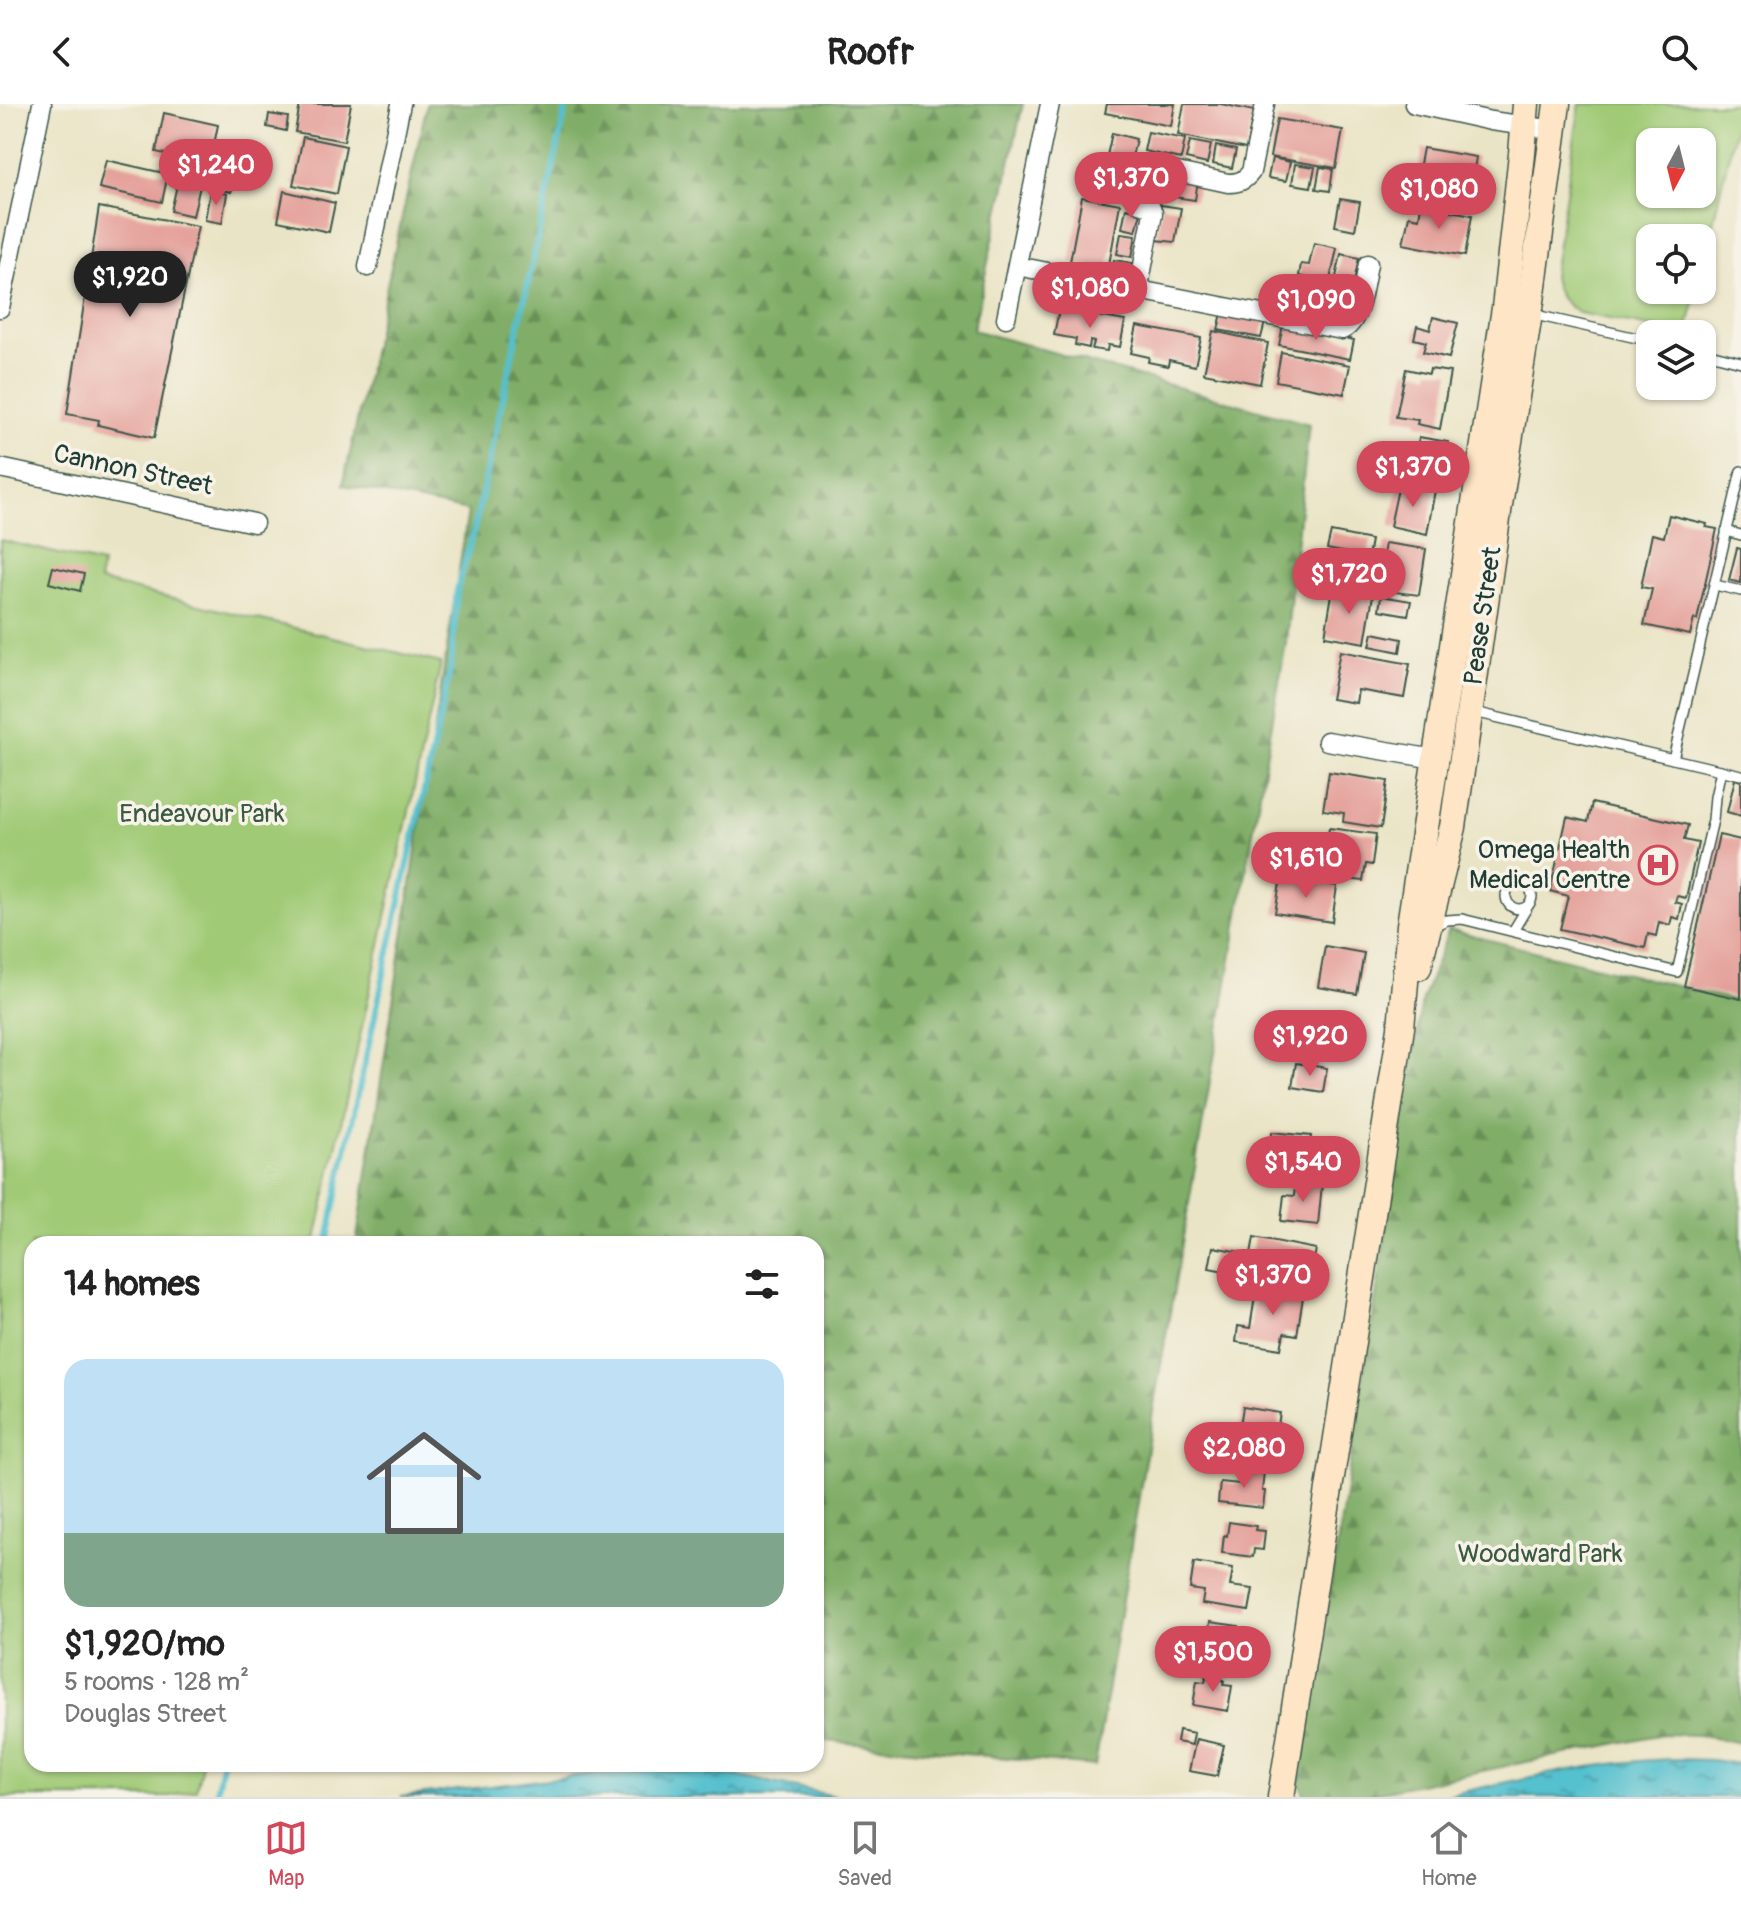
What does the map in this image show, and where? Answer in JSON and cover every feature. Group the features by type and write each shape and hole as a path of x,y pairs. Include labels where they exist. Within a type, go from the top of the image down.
{"street":[{"path":"0,308 42,104"},
{"path":"368,267 401,104"},
{"path":"1006,318 1050,104"},
{"path":"1138,291 1153,213 1150,206 1139,203 1135,198 1140,174 1147,167 1154,167 1239,183 1251,172 1265,104"},
{"path":"1414,104 1491,121 1525,115 1556,117"},
{"name":"Pease Street","path":"1401,1028 1453,827 1498,515 1517,310 1525,115"},
{"name":"Pease Street","path":"1281,1797 1401,1028 1410,925 1443,705 1556,117"},
{"path":"1017,266 1342,330 1350,327 1356,317 1368,264"},
{"name":"Cannon Street","path":"0,468 254,523"},
{"path":"1327,741 1435,759"}],"lane":[{"path":"1517,310 1636,338"},
{"path":"1716,356 1741,362"},
{"path":"1673,759 1741,471"},
{"path":"1726,531 1741,535"},
{"path":"1715,585 1741,591"},
{"path":"1443,705 1741,775"},
{"path":"1428,927 1447,920 1462,919 1677,972 1713,820 1721,770"},
{"path":"1513,931 1528,906"}],"green space":[{"path":"427,104 1023,104 973,330 1309,424 1286,642 1095,1766 824,1741 824,1236 357,1236 468,511 343,485"},
{"path":"1580,104 1741,104 1712,224 1636,224 1636,304 1694,304 1690,320 1636,320 1636,324 1579,313 1561,298 1553,276"},
{"name":"Endeavour Park","path":"0,540 102,564 99,581 441,663 317,1236 24,1236 24,1772 200,1772 196,1790 166,1797 0,1797"},
{"name":"Woodward Park","path":"1449,930 1741,1002 1741,1743 1698,1735 1663,1734 1356,1797 1305,1797 1300,1784 1422,1000"}],"water":[{"path":"1672,1759 1741,1764 1741,1797 1441,1797 1585,1768"},
{"path":"607,1772 696,1772 746,1777 839,1797 401,1797"}],"building":[{"path":"300,104 351,104 344,141 295,132"},
{"path":"1107,104 1175,104 1171,126 1105,113"},
{"path":"1184,104 1221,104 1254,111 1246,149 1178,135"},
{"path":"164,113 218,125 210,164 156,152"},
{"path":"269,114 288,117 286,131 267,127"},
{"path":"1277,119 1343,130 1336,168 1270,157"},
{"path":"1148,132 1185,139 1181,159 1144,151"},
{"path":"1112,133 1136,139 1123,197 1099,192"},
{"path":"303,137 346,146 337,194 293,185"},
{"path":"1190,141 1211,145 1207,164 1186,159"},
{"path":"1216,146 1236,150 1232,168 1213,164"},
{"path":"1423,148 1476,157 1471,188 1417,180"},
{"path":"1272,158 1290,162 1286,181 1268,178"},
{"path":"106,160 168,174 162,202 99,188"},
{"path":"1295,164 1315,167 1311,187 1292,184"},
{"path":"1320,167 1333,169 1330,191 1316,189"},
{"path":"219,172 236,177 231,192 221,190 223,184 216,182"},
{"path":"1154,173 1168,175 1165,195 1151,193"},
{"path":"1178,177 1198,180 1195,200 1174,197"},
{"path":"178,181 200,186 193,216 171,211"},
{"path":"210,191 227,194 222,223 205,220"},
{"path":"284,191 335,203 329,232 278,221"},
{"path":"1082,197 1120,204 1108,270 1070,262"},
{"path":"1340,199 1360,202 1355,230 1335,226"},
{"path":"1161,205 1181,208 1175,242 1156,240"},
{"path":"1421,205 1472,215 1465,256 1403,244 1409,216 1419,218"},
{"path":"99,207 198,226 154,438 98,425 99,420 67,414"},
{"path":"1126,208 1141,212 1136,231 1122,228"},
{"path":"1121,233 1136,235 1132,257 1117,254"},
{"path":"1314,243 1337,248 1323,315 1300,310 1303,293 1295,291 1298,279 1306,281 1307,278 1299,276 1301,264 1309,265"},
{"path":"1341,254 1359,258 1353,286 1335,282"},
{"path":"1114,260 1132,263 1130,274 1112,271"},
{"path":"1332,288 1350,291 1345,318 1328,315"},
{"path":"1059,309 1125,321 1120,347 1108,345 1107,351 1092,349 1094,342 1090,341 1089,348 1075,345 1076,339 1054,335"},
{"path":"1222,313 1265,322 1261,338 1218,330"},
{"path":"1433,317 1458,323 1449,358 1423,352 1426,342 1414,339 1417,326 1430,330"},
{"path":"1283,325 1354,340 1350,359 1279,345"},
{"path":"1137,326 1201,338 1195,366 1169,360 1168,366 1148,362 1149,357 1131,353"},
{"path":"1213,331 1268,343 1260,384 1204,373"},
{"path":"1281,352 1350,365 1344,394 1276,381"},
{"path":"1406,369 1429,374 1430,369 1450,372 1440,429 1417,424 1418,420 1396,417"},
{"path":"1419,437 1448,442 1444,463 1438,462 1435,477 1413,473"},
{"path":"1399,484 1435,490 1427,534 1390,526"},
{"path":"1669,515 1717,529 1697,620 1694,619 1690,635 1644,625 1652,589 1641,587 1652,534 1664,537"},
{"path":"1331,532 1371,540 1368,557 1327,549"},
{"path":"1385,543 1426,549 1419,595 1378,590"},
{"path":"1737,548 1741,549 1741,583 1729,580"},
{"path":"53,567 84,574 80,591 49,583"},
{"path":"1333,588 1373,595 1365,643 1325,636"},
{"path":"1381,596 1411,601 1408,615 1379,610"},
{"path":"1373,633 1402,639 1400,652 1370,646"},
{"path":"1340,651 1410,664 1404,698 1358,690 1356,703 1331,699"},
{"path":"1329,772 1388,781 1381,828 1343,822 1344,813 1323,810"},
{"path":"1735,779 1741,781 1741,816 1727,812"},
{"path":"1592,803 1688,825 1684,840 1698,843 1686,898 1677,896 1675,902 1682,904 1679,919 1672,917 1670,925 1659,922 1656,936 1648,934 1645,948 1560,929 1568,896 1550,891 1567,817 1588,822"},
{"path":"1329,828 1376,834 1372,865 1366,864 1363,881 1322,876"},
{"path":"1719,835 1741,840 1741,999 1684,986"},
{"path":"1281,852 1300,853 1298,873 1280,872"},
{"path":"1281,877 1337,886 1332,922 1275,913"},
{"path":"1325,946 1364,953 1357,994 1318,987"},
{"path":"1317,1015 1347,1019 1343,1044 1314,1039"},
{"path":"1296,1063 1327,1068 1323,1092 1292,1087"},
{"path":"1272,1132 1311,1136 1308,1163 1270,1159"},
{"path":"1296,1181 1322,1184 1318,1225 1281,1221 1284,1195 1294,1196"},
{"path":"1254,1237 1316,1249 1311,1275 1252,1263 1250,1276 1209,1268 1213,1247 1251,1254"},
{"path":"1257,1284 1304,1291 1297,1335 1284,1333 1281,1349 1236,1342 1238,1326 1250,1328"},
{"path":"1243,1407 1280,1413 1276,1437 1239,1431"},
{"path":"1242,1468 1264,1471 1263,1508 1218,1503 1220,1482 1240,1484"},
{"path":"1229,1522 1256,1526 1255,1530 1265,1531 1263,1550 1254,1549 1253,1557 1222,1553"},
{"path":"1194,1562 1233,1568 1230,1586 1253,1589 1249,1611 1202,1604 1204,1591 1190,1589"},
{"path":"1210,1622 1239,1626 1236,1644 1256,1647 1253,1666 1194,1657 1197,1635 1208,1637"},
{"path":"1206,1677 1224,1680 1223,1685 1232,1686 1228,1711 1193,1705 1197,1681 1205,1682"},
{"path":"1179,1730 1194,1733 1192,1745 1177,1742"},
{"path":"1196,1739 1224,1745 1217,1776 1189,1771"}],"waterway":[{"path":"329,1236 451,666 457,590 475,526 567,104"},
{"path":"215,1797 220,1772"}],"place":[{"name":"Omega Health Medical Centre","path":"1658,865"}]}
